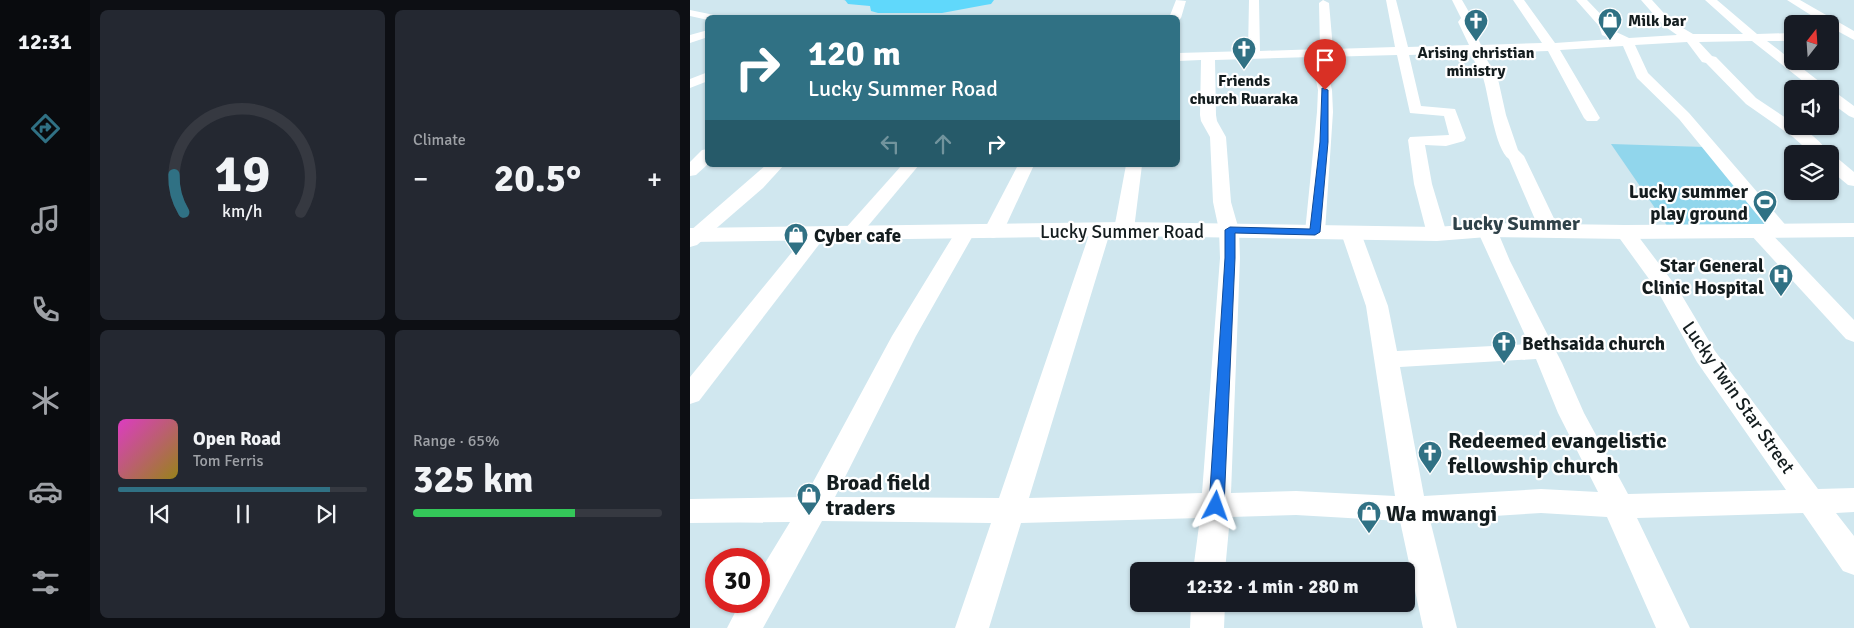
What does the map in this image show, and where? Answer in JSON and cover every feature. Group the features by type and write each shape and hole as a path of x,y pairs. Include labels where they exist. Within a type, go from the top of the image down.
{"street":[{"path":"1254,0 1254,56"},
{"path":"1392,0 1415,110 1450,112 1458,138 1446,141 1416,140 1423,184 1437,234"},
{"path":"1457,0 1466,19 1464,22 1472,35 1469,36 1478,50 1476,53 1491,80 1498,115 1510,152 1516,156 1550,231"},
{"path":"1518,0 1538,27 1539,32 1552,47 1592,118"},
{"path":"1581,0 1605,25 1606,32 1627,42 1642,75 1684,116 1768,230 1854,334"},
{"path":"1646,0 1667,23 1690,38 1707,60 1711,60 1751,101 1812,145"},
{"path":"1710,0 1810,80"},
{"path":"1792,0 1854,37"},
{"path":"1176,15 1181,1"},
{"path":"1315,232 1325,112 1322,54 1324,3"},
{"path":"690,13 705,16"},
{"path":"690,26 705,21"},
{"path":"690,39 705,34"},
{"path":"1180,57 1478,50 1690,38 1784,37"},
{"path":"1839,38 1854,37"},
{"path":"1839,41 1854,50"},
{"path":"1208,57 1209,121 1218,136 1222,202 1230,230 1216,506 1210,562"},
{"path":"690,71 705,70"},
{"path":"690,84 705,77"},
{"path":"1839,101 1854,113"},
{"path":"690,171 705,157"},
{"path":"692,237 757,184 774,167"},
{"path":"852,234 909,167"},
{"path":"993,232 1025,167"},
{"path":"972,628 1010,511 1113,229 1133,167"},
{"path":"1839,168 1854,181"},
{"name":"Lucky Summer Road","path":"692,237 1113,229 1437,234 1487,230 1625,232 1854,230"},
{"path":"1487,230 1571,413 1620,506 1622,517 1673,628"},
{"path":"744,628 814,509 904,336 965,232"},
{"name":"Lucky Twin Star Street","path":"1625,232 1667,290 1706,356 1749,417 1780,455 1854,561"},
{"path":"1351,233 1376,306 1412,509 1440,628"},
{"path":"690,395 817,234"},
{"path":"1386,360 1543,351"},
{"path":"690,511 814,509 1010,511 1296,503 1412,509 1541,501 1620,506 1854,500"},
{"path":"1207,628 1208,612"}],"shaded area":[{"path":"843,0 976,0 915,11"},
{"name":"Lucky summer play ground","path":"1611,144 1705,147 1776,227 1668,227"}],"waterway":[{"path":"854,0 899,1 878,7 942,7 985,0"}],"place":[{"name":"Milk bar","path":"1610,41"},
{"name":"Arising christian ministry","path":"1476,42"},
{"name":"Friends church Ruaraka","path":"1244,70"},
{"name":"Lucky summer play ground","path":"1765,223"},
{"name":"Cyber cafe","path":"796,256"},
{"name":"Star General Clinic Hospital","path":"1781,297"},
{"name":"Bethsaida church","path":"1504,364"},
{"name":"Redeemed evangelistic fellowship church","path":"1430,474"},
{"name":"Broad field traders","path":"809,516"},
{"name":"Wa mwangi","path":"1369,534"}],"district":[{"name":"Lucky Summer","path":"1516,223"}],"route":[{"path":"1216,506 1224,385 1230,230 1315,232 1324,142 1325,90"}]}
